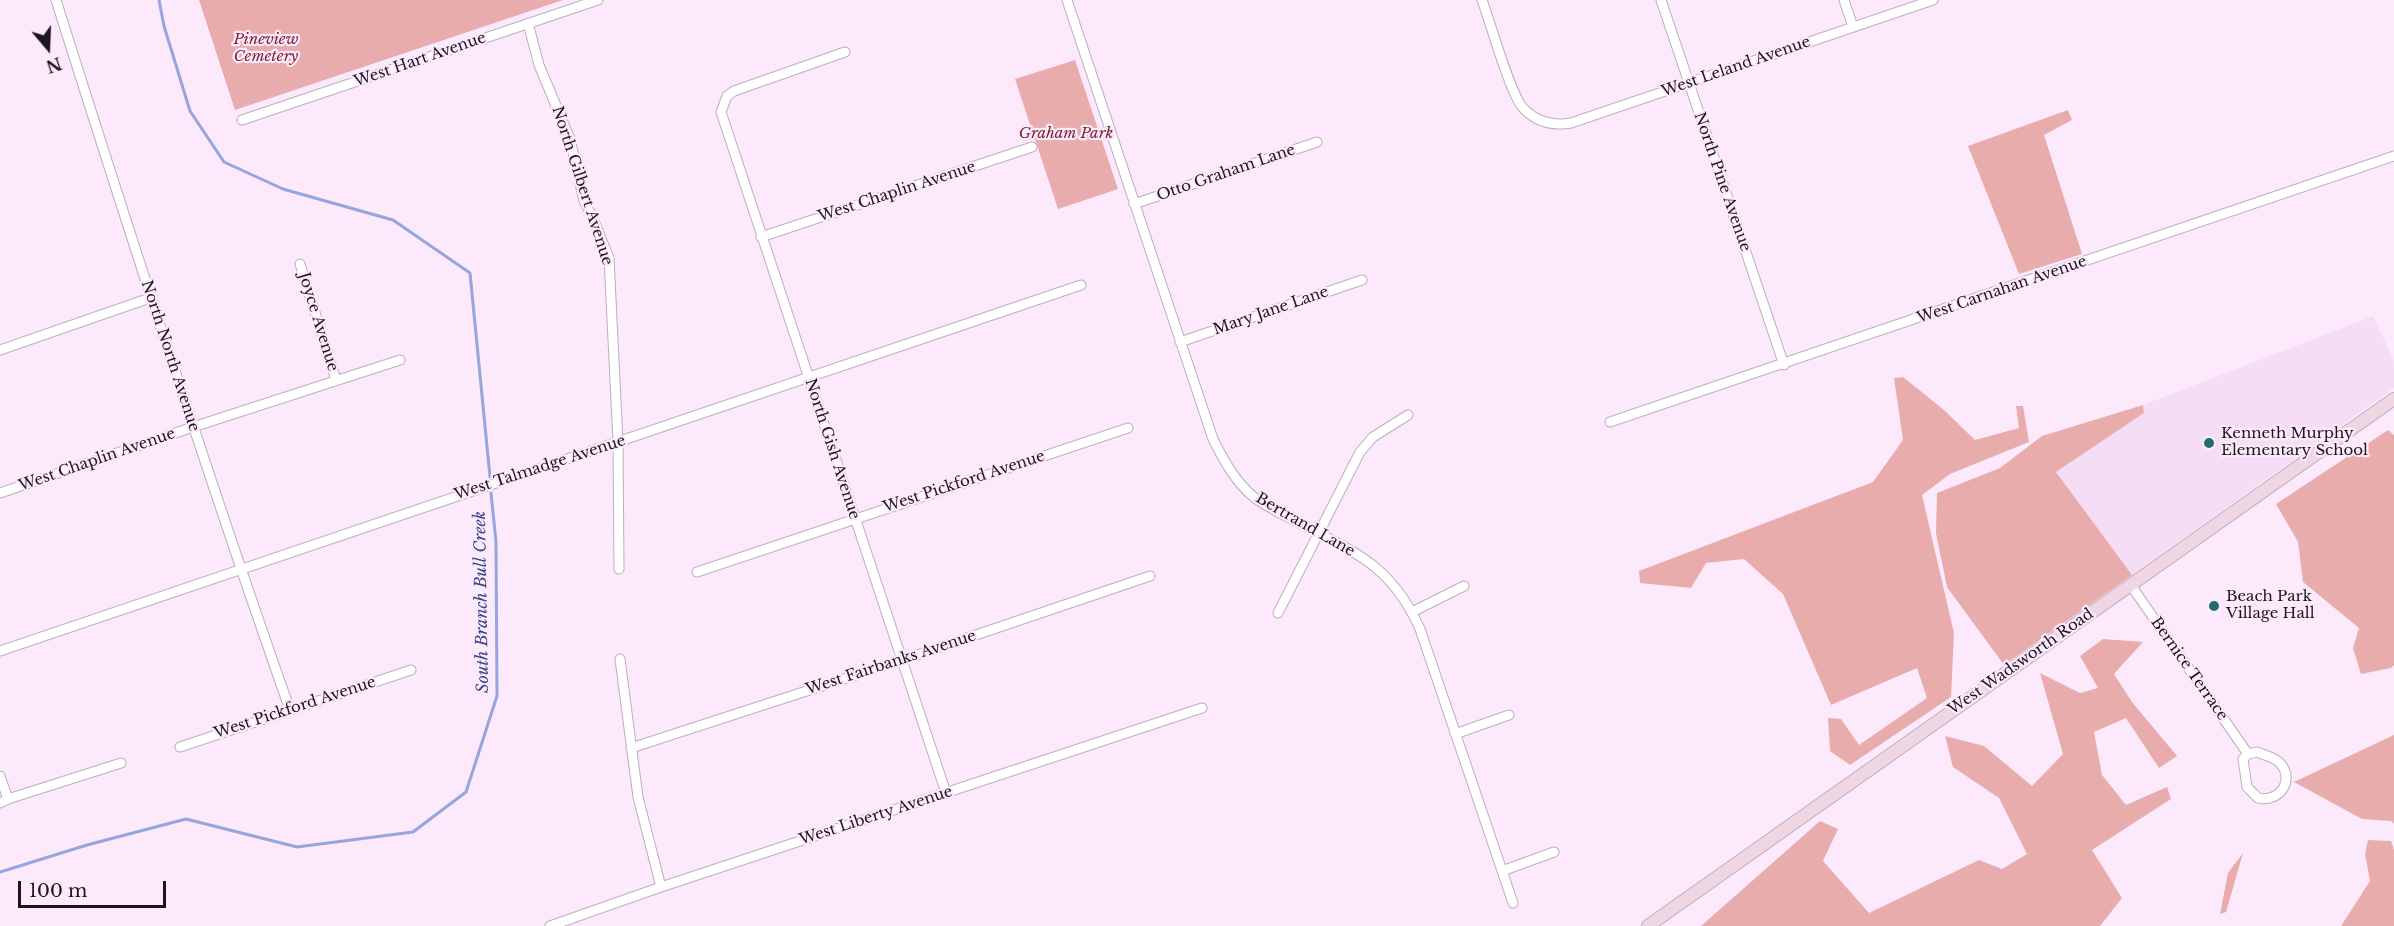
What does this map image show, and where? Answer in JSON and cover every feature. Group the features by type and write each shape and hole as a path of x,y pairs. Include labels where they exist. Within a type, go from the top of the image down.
{"main road":[{"name":"West Wadsworth Road","path":"1648,926 2394,399"}],"street":[{"name":"North North Avenue","path":"56,0 150,298 290,710"},
{"name":"West Hart Avenue","path":"242,120 598,0"},
{"name":"Bertrand Lane","path":"1067,0 1213,439 1228,467 1242,486 1256,498 1347,547 1389,579 1412,612 1513,903"},
{"name":"West Leland Avenue","path":"1482,0 1513,89 1522,108 1538,119 1559,125 1571,123 1933,0"},
{"name":"North Pine Avenue","path":"1661,0 1784,364"},
{"path":"1844,0 1853,27"},
{"name":"North Gilbert Avenue","path":"528,23 539,65 570,139 584,201 609,258 618,442 619,569"},
{"name":"North Gish Avenue","path":"845,52 734,91 727,96 721,112 946,793"},
{"name":"Otto Graham Lane","path":"1134,204 1317,142"},
{"name":"West Chaplin Avenue","path":"761,237 1032,147"},
{"name":"West Carnahan Avenue","path":"1610,422 2394,156"},
{"name":"Joyce Avenue","path":"300,264 336,380"},
{"name":"Mary Jane Lane","path":"1180,342 1362,280"},
{"name":"West Talmadge Avenue","path":"0,651 1081,285"},
{"path":"0,350 150,298"},
{"name":"West Chaplin Avenue","path":"0,493 400,360"},
{"path":"1278,613 1360,452 1373,437 1408,415"},
{"name":"West Pickford Avenue","path":"697,572 1128,428"},
{"name":"West Fairbanks Avenue","path":"631,748 1150,576"},
{"name":"Bernice Terrace","path":"2130,584 2248,754"},
{"path":"1412,612 1464,585"},
{"path":"620,659 638,797 661,887"},
{"name":"West Pickford Avenue","path":"180,747 411,670"},
{"name":"West Liberty Avenue","path":"550,926 1202,708"},
{"path":"1455,734 1509,715"},
{"path":"2257,752 2280,763 2284,771 2284,786 2274,798 2258,798 2247,786 2243,759 2248,754 2257,752"},
{"path":"0,776 4,801 120,763"},
{"path":"1502,871 1554,852"}],"shaded area":[{"name":"Kenneth Murphy Elementary School","path":"2373,316 2394,361 2394,388 2132,575 2056,472 2144,413 2143,405"}],"green space":[{"name":"Pineview Cemetery","path":"199,0 563,0 235,110"},
{"name":"Graham Park","path":"1075,60 1118,189 1058,209 1015,79"},
{"path":"2068,110 2072,120 2044,135 2082,254 2019,274 1968,146"},
{"path":"1903,377 1944,410 1975,440 2019,428 2016,406 2023,406 2029,442 1950,474 1922,495 1954,633 1951,697 1850,765 1830,751 1828,718 1841,719 1859,745 1927,698 1917,668 1831,705 1783,594 1744,559 1706,563 1691,588 1640,583 1639,571 1873,482 1903,440 1894,378"},
{"path":"2143,405 2144,413 2056,472 2132,575 2004,665 1947,587 1936,533 1937,493 2000,468 2042,436"},
{"path":"2388,430 2394,435 2394,665 2391,668 2361,674 2353,648 2359,628 2303,582 2298,542 2276,504"},
{"path":"2103,639 2143,642 2114,674 2132,702 2177,756 2159,768 2126,718 2094,732 2102,775 2126,805 2167,787 2171,799 2092,850 2122,898 2100,926 1701,926 1820,821 1838,829 1823,861 1869,913 1979,860 2002,869 2027,854 1999,798 1953,767 1945,736 1984,746 2032,786 2063,754 2040,673 2080,693 2098,688 2080,656"},
{"path":"2394,735 2394,824 2391,821 2362,819 2294,782"},
{"path":"2368,840 2391,841 2394,850 2394,926 2341,926 2370,881 2365,854"},
{"path":"2243,853 2226,912 2220,914 2228,873"}],"waterway":[{"name":"South Branch Bull Creek","path":"159,0 164,26 190,111 224,162 283,189 393,220 470,273 490,477"},
{"name":"South Branch Bull Creek","path":"0,872 87,845 186,819 297,847 413,832 466,792 497,696 496,542 491,493"}],"place":[{"name":"Kenneth Murphy Elementary School","path":"2209,443"},
{"name":"Beach Park Village Hall","path":"2214,606"}]}
